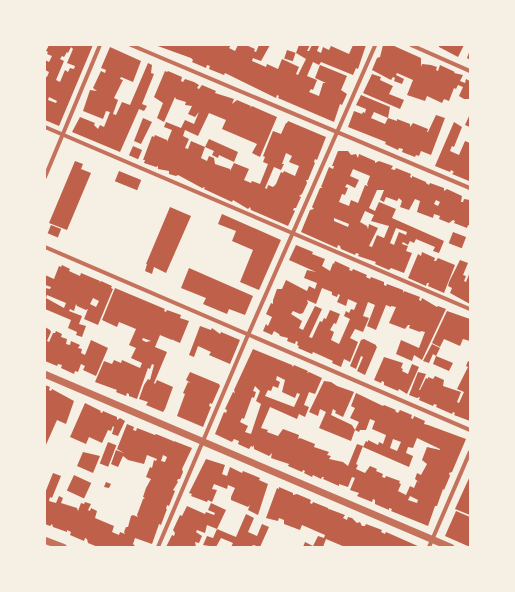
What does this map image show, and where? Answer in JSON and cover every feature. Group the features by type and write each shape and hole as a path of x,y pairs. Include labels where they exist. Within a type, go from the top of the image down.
{"street":[{"path":"45,177 100,45"},
{"path":"131,45 470,188"},
{"path":"158,547 292,232 376,45"},
{"path":"412,45 470,70"},
{"path":"45,126 470,310"},
{"path":"45,247 470,430"},
{"path":"45,374 451,547"},
{"path":"429,547 470,452"},
{"path":"45,540 63,547"}],"building":[{"path":"49,45 93,45 59,126 45,120 45,76 47,77 49,72 45,70 45,60 49,62 52,56 47,54 48,52 46,51","holes":["71,47 73,49 67,63 75,66 74,69 70,68 68,72 65,70 60,82 56,80 64,61 60,59 62,56 64,57 67,52 68,53","49,97 57,101 56,103 48,100"]},
{"path":"155,45 231,45 229,48 235,51 238,45 246,45 255,49 254,51 256,52 259,45 270,45 261,61 253,58 252,61 266,67 267,64 278,69 282,59 299,67 296,74 298,75 306,59 296,53 299,45 310,45 307,51 309,51 312,45 317,45 319,46 317,51 321,53 323,47 329,50 331,46 349,54 353,45 366,45 358,69 356,68 353,75 321,62 319,65 313,62 307,76 317,80 313,90 311,89 309,92 319,96 323,83 326,83 315,78 320,65 347,76 341,90 347,94 342,105 340,104 334,122 278,98 279,96 277,95 276,98 225,73 224,75 209,69 210,66 207,65 206,68 192,62 193,60 191,58"},
{"path":"383,45 392,45 421,58 421,67 422,64 431,65 437,67 436,70 438,71 440,65 455,72 454,73 463,75 460,81 465,83 466,79 470,81 470,99 464,99 459,96 463,87 458,85 456,89 454,88 449,101 444,99 442,103 427,96 425,101 407,95 413,80 397,73 396,75 404,79 402,84 394,81 395,78 393,77 391,80 372,70 377,58 380,57"},
{"path":"439,45 464,45 458,57 439,47"},
{"path":"110,47 141,61 133,82 121,77 120,79 123,80 114,98 118,100 113,114 116,115 122,102 130,105 148,63 152,65 151,73 154,74 142,104 147,106 144,111 139,109 120,152 72,132 80,117 95,123 94,125 98,129 100,125 104,127 110,112 106,111 103,119 83,111 90,90 97,91 93,88 101,71 105,73 106,70 101,68"},
{"path":"287,50 296,53 293,61 284,59"},
{"path":"470,50 470,60 467,58"},
{"path":"165,71 168,71 182,77 181,81 183,82 185,79 194,82 199,85 197,88 199,89 202,85 216,91 215,93 234,99 232,104 237,100 251,106 250,108 252,106 277,117 260,157 252,153 257,144 222,129 226,120 209,113 198,136 185,130 183,136 189,139 185,148 188,149 191,141 205,147 201,158 207,161 209,156 214,158 215,164 230,169 230,171 234,163 249,169 244,180 251,183 252,181 260,184 268,164 263,162 265,157 263,156 273,131 281,134 288,121 326,137 317,160 315,159 315,163 308,180 306,180 307,183 302,194 299,196 301,197 296,208 293,210 295,211 288,226 251,210 250,207 248,209 233,200 232,202 204,189 205,187 202,188 178,175 176,176 169,174 169,171 158,169 158,166 156,167 144,163 145,160 143,160 152,136 154,137 155,135 167,140 167,142 172,130 164,127 166,122 181,128 185,120 194,124 199,112 195,117 188,114 192,106 185,105 186,102 176,99 175,97 164,122 157,118 163,103 154,97","holes":["286,153 292,156 289,162 299,166 295,176 284,171 283,173 281,172 276,184 273,187 268,185 267,189 265,188 274,167 281,170"]},
{"path":"372,74 381,77 380,80 393,86 389,94 404,100 400,109 363,93"},
{"path":"361,95 390,107 388,118 397,121 397,119 410,124 410,127 413,123 428,129 427,132 436,115 445,118 431,155 421,151 419,156 416,155 415,157 402,152 403,149 399,148 398,150 385,144 386,142 348,127 354,111 362,114 363,112 365,113 366,109 356,105","holes":["374,112 388,118 385,124 371,118"]},
{"path":"470,114 470,127 465,125"},
{"path":"143,118 152,122 141,144 134,141"},
{"path":"454,122 462,127 454,147 452,146 450,151 459,155 465,141 470,143 469,181 452,174 454,172 451,170 450,172 435,166"},
{"path":"209,139 238,152 234,162 219,155 218,158 212,155 214,151 205,147"},
{"path":"133,146 142,150 138,159 129,155"},
{"path":"338,151 348,151 351,155 356,154 358,158 359,154 375,161 375,163 379,161 393,166 391,169 395,170 396,168 411,174 410,177 412,178 412,176 426,182 429,185 430,183 444,188 444,191 447,189 462,196 461,202 463,202 464,199 470,200 470,226 468,225 467,228 454,223 455,221 453,220 449,223 439,219 440,216 434,214 433,218 417,212 420,201 415,199 409,210 400,207 402,201 399,198 397,201 386,197 384,202 380,200 384,190 377,190 369,208 375,211 379,202 396,209 392,218 444,241 439,253 433,251 435,247 416,239 414,243 410,241 408,245 403,242 402,244 408,246 406,251 412,253 404,273 391,268 389,270 375,264 376,262 358,256 359,254 356,253 355,255 341,249 338,245 337,248 301,232 310,210 314,209 312,207 320,188 323,188 321,187 329,167 333,169 334,166 332,166","holes":["353,169 370,176 367,184 368,186 365,185 358,203 351,200 349,206 339,202 342,194 345,195 348,188 345,187 347,184 355,188 359,180 350,176","436,200 440,202 438,206 434,204","365,211 374,215 371,221 389,226 384,238 377,235 372,247 369,246 378,228 369,224 368,229 367,226 360,222","334,218 349,224 348,227 334,221","396,228 407,232 406,235 399,232 394,245 390,243"]},
{"path":"75,161 83,164 81,169 91,173 67,230 49,223"},
{"path":"119,171 141,180 137,190 115,181"},
{"path":"170,207 191,216 166,273 154,267 152,274 145,271 146,264"},
{"path":"222,214 281,240 259,290 240,282 253,250 232,241 236,231 218,224"},
{"path":"51,225 61,229 58,237 48,233"},
{"path":"453,232 466,237 462,248 449,243"},
{"path":"296,245 325,259 322,266 330,271 335,261 350,268 349,270 352,271 353,269 367,275 366,277 370,279 371,277 384,282 384,285 386,286 387,284 403,290 403,293 404,291 420,297 419,300 421,301 422,298 437,307 446,309 422,360 414,355 412,361 396,354 401,340 419,348 425,332 420,332 409,328 410,325 408,325 405,329 389,323 396,307 386,305 376,330 367,326 375,305 368,302 363,316 369,318 363,332 355,329 350,338 358,342 350,362 344,359 341,367 332,363 333,361 313,352 312,354 298,348 298,342 296,341 295,344 287,341 288,338 280,336 274,331 272,335 263,331 266,324 268,326 272,317 266,314 271,303 273,304 277,289 282,289 286,280 307,291 309,286 315,289 317,283 304,278 307,270 316,272 289,260","holes":["322,288 332,292 332,295 337,297 338,294 340,295 337,302 346,306 348,299 357,303 354,310 351,309 349,313 346,311 344,316 350,319 339,344 331,340 334,332 330,330 334,323 336,324 340,314 330,310 326,319 324,318 322,322 320,321 312,338 309,337 322,309 315,306 303,330 299,328 302,321 291,314 293,311 300,314 303,313 308,303 307,300 316,304"]},
{"path":"422,252 435,258 434,261 438,258 455,265 444,293 428,286 429,283 427,283 426,286 408,278 418,254 421,256"},
{"path":"460,260 468,263 463,275 466,276 464,281 466,282 470,272 470,304 450,293 452,288 448,286"},
{"path":"62,265 70,269 69,271 80,276 81,273 100,281 99,283 101,281 112,286 111,288 113,289 98,325 84,319 88,309 86,310 77,306 76,304 74,311 70,309 69,311 82,316 79,324 86,326 82,337 76,335 77,332 68,328 71,320 45,309 45,288 50,289 51,287 45,285 45,275 54,279 59,266 61,267","holes":["47,295 66,303 64,308 46,298","93,298 99,301 96,307 90,304"]},
{"path":"189,268 253,296 245,315 229,309 227,314 203,304 206,298 181,288"},
{"path":"115,288 165,309 164,311 166,312 167,310 181,315 180,318 189,321 180,343 173,340 174,339 172,340 160,335 155,347 167,352 154,383 155,384 157,380 173,387 163,412 146,405 148,402 139,399 144,385 148,379 150,380 154,365 152,364 150,369 148,368 137,399 129,396 127,393 126,396 116,392 117,390 95,382 104,361 112,364 114,360 121,363 122,360 140,368 142,363 131,358 136,348 129,345 136,329 119,322 117,327 102,320","holes":["143,338 151,341 146,342 142,340"]},
{"path":"447,311 470,319 470,341 463,339 460,346 444,339 440,347 432,343"},
{"path":"200,326 211,330 212,328 220,334 221,332 240,340 230,364 209,355 211,352 198,346 194,357 189,355"},
{"path":"45,327 51,332 47,341 49,342 53,333 56,331 62,334 61,337 67,339 66,344 70,345 71,341 80,345 78,348 82,349 81,353 85,355 91,340 108,348 96,376 83,370 85,366 81,364 78,372 75,371 74,374 61,368 62,365 58,364 57,366 45,361"},
{"path":"364,339 377,347 365,375 357,371 363,357 361,356 356,369 350,366 361,340"},
{"path":"432,344 440,348 436,356 433,354 429,363 423,361"},
{"path":"253,349 292,365 293,367 294,365 308,371 307,373 309,372 322,378 315,394 309,392 304,405 309,407 305,417 299,414 297,419 270,407 261,428 278,436 283,429 299,435 298,439 300,438 315,444 314,447 329,452 327,455 331,456 329,459 343,462 348,466 357,444 363,446 356,464 358,465 356,469 365,473 370,466 377,469 376,471 383,474 382,477 385,478 386,476 400,481 399,483 401,484 398,491 406,495 410,486 414,488 417,481 420,483 415,479 417,473 421,475 427,464 422,460 427,447 440,449 417,438 413,448 408,447 406,453 413,456 409,467 363,447 368,440 378,445 379,442 383,444 386,435 372,429 375,421 370,419 366,430 360,430 359,432 355,430 359,422 350,418 355,408 351,406 356,393 383,406 384,405 396,410 395,411 398,413 400,410 412,415 411,418 413,419 414,416 425,421 424,424 466,439 452,472 449,473 450,476 444,490 443,489 437,506 435,506 428,526 391,511 392,509 389,508 389,510 375,504 375,500 373,499 372,502 357,496 359,493 350,490 355,478 352,477 348,487 339,484 339,486 323,479 324,477 321,479 313,475 312,477 304,473 305,471 303,470 302,472 288,466 289,464 271,458 272,453 269,456 254,449 254,445 249,449 238,444 239,441 234,439 232,442 215,434 224,412 226,413 227,410 225,409 233,392 235,393 234,390","holes":["277,376 285,380 282,392 295,398 297,393 300,394 294,407 265,396 268,390 271,391 273,386 278,388 280,382 276,380","255,386 260,391 256,401 261,404 251,434 245,432 248,426 240,422 242,418 244,419 252,397 254,398 256,392 253,391","393,439 401,442 397,451 390,448","410,496 418,500 417,503 408,500"]},
{"path":"436,356 453,363 449,371 433,364"},
{"path":"384,357 403,363 401,368 403,369 402,371 408,374 412,364 419,367 407,394 399,389 398,391 384,385 384,382 382,381 381,383 374,380"},
{"path":"468,361 470,362 470,421 454,415 455,413 453,412 452,414 436,407 437,405 434,404 433,406 419,400 420,397 417,398 409,395 418,372 426,374 419,390 426,378 428,379 428,377 433,379 435,376 444,380 443,386 461,392 457,402 459,403 464,392 457,389 468,367 466,366"},
{"path":"190,372 219,384 220,386 212,404 210,403 209,406 211,407 203,427 177,416 185,394 183,393 188,382 191,383 186,380"},
{"path":"324,381 331,382 337,386 354,392 343,417 335,413 336,411 333,409 331,415 352,425 355,430 351,441 319,428 326,412 320,409 318,416 309,412"},
{"path":"45,385 50,387 49,390 51,391 52,389 74,401 66,424 57,420 45,447"},
{"path":"85,403 101,411 100,412 102,413 103,411 117,417 117,420 120,418 125,421 118,436 112,434 113,426 111,431 108,430 102,443 89,437 86,444 70,437"},
{"path":"127,424 134,427 133,430 136,431 137,428 192,448 182,469 183,472 180,479 178,479 178,482 173,490 175,491 169,506 167,505 161,525 159,524 152,544 135,538 133,544 136,547 98,547 88,543 87,539 85,538 84,541 70,535 71,532 67,530 67,532 53,527 52,524 50,526 45,524 45,493 53,473 61,476 52,498 50,497 49,501 56,503 59,496 63,498 61,503 77,508 78,511 81,503 84,504 85,502 91,504 88,510 90,511 91,508 97,511 95,518 114,526 112,532 119,535 120,532 125,534 124,532 126,527 128,527 131,516 133,515 138,517 137,515 143,499 145,498 143,497 146,488 151,479 146,477 150,467 152,468 154,460 156,461 157,459 147,455 144,464 128,460 123,456 118,467 111,464 116,450 124,453 117,449","holes":["163,455 167,457 165,462 161,461"]},
{"path":"108,442 116,445 108,467 100,463"},
{"path":"83,452 100,456 93,473 77,466"},
{"path":"206,459 225,465 222,474 227,476 230,467 242,473 243,471 260,478 259,480 268,484 258,515 248,510 250,505 248,507 231,500 235,488 228,485 227,489 214,484 212,489 217,490 212,502 208,500 207,502 191,496 192,494 189,493"},
{"path":"74,475 91,483 84,498 67,490"},
{"path":"470,476 470,515 455,509"},
{"path":"106,482 111,484 109,488 104,487"},
{"path":"279,487 293,493 293,495 297,494 311,500 310,503 312,504 313,502 328,508 329,510 345,515 343,518 347,520 348,517 352,518 357,523 360,522 362,526 365,526 366,524 382,530 381,532 385,534 386,532 420,547 345,547 326,539 323,547 303,547 305,542 313,546 318,536 324,538 325,535 302,525 300,530 284,524 284,520 279,518 278,521 266,518 277,488 279,489"},
{"path":"211,503 226,510 217,529 207,525 205,533 197,530 196,532 202,536 199,543 195,542 196,547 166,547 172,535 174,536 175,533 173,530 180,515 182,516 187,506 205,514 206,512 214,515 215,513 208,510"},
{"path":"456,511 470,517 470,547 445,536"},
{"path":"246,514 254,518 248,532 257,536 262,524 269,527 260,547 253,545 251,547 231,547 233,543 221,538 216,547 203,545 207,536 213,538 217,529 236,537"}]}
